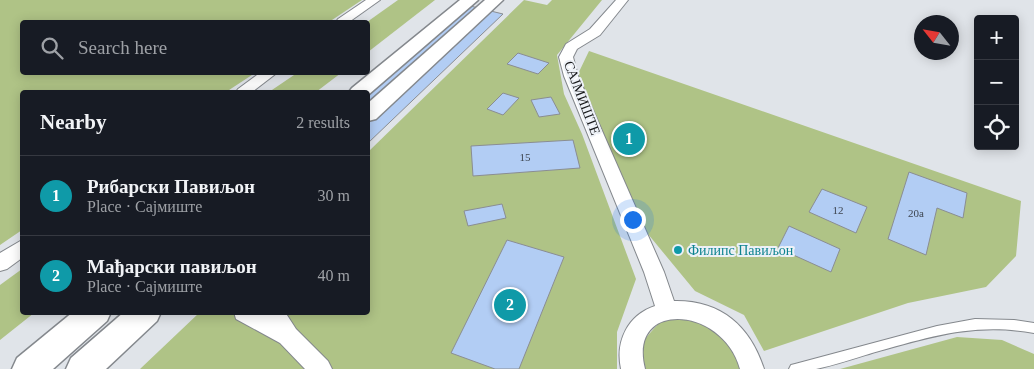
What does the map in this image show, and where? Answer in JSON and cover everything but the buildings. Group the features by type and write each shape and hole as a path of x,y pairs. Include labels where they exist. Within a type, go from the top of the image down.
{"main road":[{"path":"361,90 470,0"},
{"path":"370,112 495,0"},
{"path":"29,369 92,315"},
{"path":"83,369 143,315"}],"street":[{"path":"345,20 374,0"},
{"name":"САЈМИШТЕ","path":"622,0 595,32 574,44 567,52 567,65 654,272 667,310"},
{"path":"246,90 267,75"},
{"path":"0,263 20,249"},
{"path":"633,369 631,347 635,334 643,323 654,315 667,310 682,309 712,317 726,326 738,337 747,351 752,369"},
{"path":"250,315 288,336"},
{"path":"275,315 288,336 320,369"}],"lane":[{"path":"795,369 955,325 1003,324 1034,328"}],"green space":[{"path":"0,0 362,0 332,20 20,20 20,75 252,75 229,90 20,90 20,231 0,245"},
{"path":"398,0 435,0 370,50 370,20"},
{"path":"524,0 547,5 552,0 602,0 557,55 564,94 582,134 636,279 617,332 617,369 140,369 197,315 370,315 370,150"},
{"path":"589,51 1021,201 1016,256 986,287 908,303 764,351 744,315 695,291 643,228 577,76"},
{"path":"294,75 338,75 319,90 272,90"},
{"path":"20,270 20,315 31,315 0,340 0,285"},
{"path":"673,316 707,325 725,336 745,369 644,369 642,342 658,324"},
{"path":"957,337 1002,340 1034,354 1034,369 840,369"}],"place":[{"name":"Рибарски Павиљон","path":"629,139"},
{"name":"Филипс Павиљон","path":"678,250"},
{"name":"Мађарски павиљон","path":"510,305"}]}
